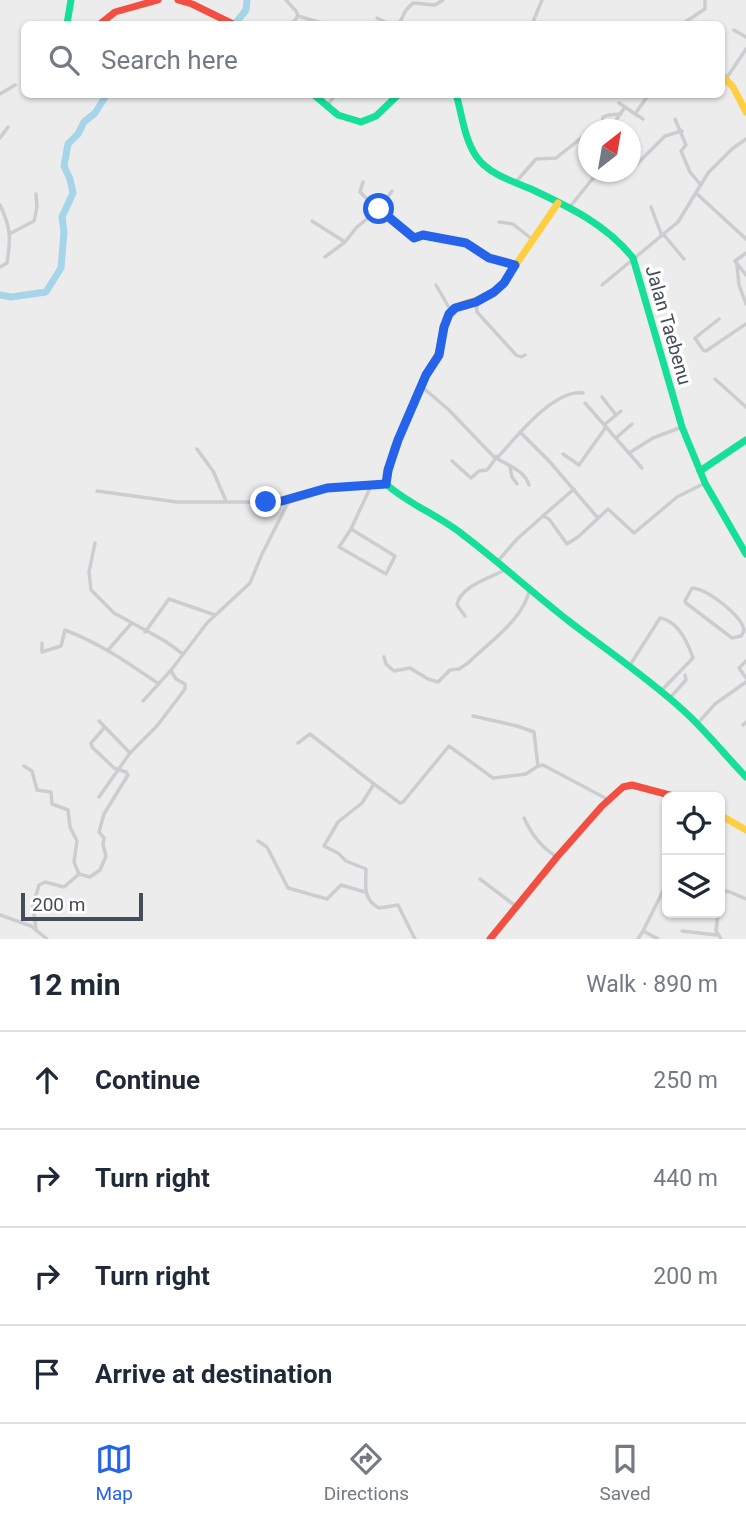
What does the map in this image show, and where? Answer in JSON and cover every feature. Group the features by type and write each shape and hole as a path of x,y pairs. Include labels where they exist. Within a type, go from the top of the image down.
{"street":[{"path":"68,21 71,0"},
{"path":"104,21 115,12 158,0"},
{"path":"178,0 228,21"},
{"path":"286,0 298,16"},
{"path":"400,21 413,4 435,5 443,0"},
{"path":"533,21 541,0"},
{"path":"687,21 705,9 705,0"},
{"path":"294,21 298,16"},
{"path":"298,16 315,21"},
{"path":"377,18 383,21"},
{"path":"734,30 746,37"},
{"path":"725,76 746,49"},
{"path":"725,78 738,95 746,112"},
{"path":"0,94 15,85"},
{"path":"317,98 326,107 357,122 372,118 394,98"},
{"path":"326,107 332,98"},
{"name":"Jalan Taebenu","path":"457,98 475,155 489,168 593,221 618,239 633,258 682,427 705,483 746,554"},
{"path":"635,114 645,98"},
{"path":"619,103 643,118"},
{"path":"618,119 625,107"},
{"path":"603,119 608,115 621,114"},
{"path":"675,118 686,146 682,155 690,172 700,184"},
{"path":"0,138 8,127"},
{"path":"641,160 665,136 682,131"},
{"path":"602,285 681,218 700,184 727,153 746,139"},
{"path":"515,183 536,159 556,158 578,141"},
{"path":"363,182 360,192 414,238 423,235 466,243 489,258 515,265"},
{"path":"569,208 590,182"},
{"path":"325,257 379,209 393,191"},
{"path":"696,192 746,239"},
{"path":"11,233 34,221 36,194"},
{"path":"386,484 394,449 421,386 439,355 444,327 451,311 476,302 502,285 558,203"},
{"path":"0,205 11,233 7,262 0,268"},
{"path":"651,207 663,236 684,259"},
{"path":"312,221 345,242"},
{"path":"499,222 513,224 533,240"},
{"path":"746,253 736,261 739,285 746,304"},
{"path":"737,265 746,275"},
{"path":"436,285 451,311"},
{"path":"476,302 477,312 516,355 525,355"},
{"path":"719,319 695,338 703,350 706,351 746,324"},
{"path":"715,379 746,407"},
{"path":"421,386 449,410 491,456 497,457 525,477 529,485"},
{"path":"452,461 471,478 479,471 487,470 520,432 548,406 574,392 583,393"},
{"path":"602,397 616,415"},
{"path":"585,403 642,468"},
{"path":"563,454 579,465 605,426 621,411"},
{"path":"616,438 632,424"},
{"path":"629,453 653,438 682,427"},
{"path":"520,432 597,517"},
{"path":"700,471 746,440"},
{"path":"197,449 213,471 226,501"},
{"path":"510,467 517,484"},
{"path":"543,516 567,544 609,509 634,533 677,497 705,483"},
{"path":"97,491 177,502 266,502 290,499 320,489 386,484 397,494 436,515 498,561 569,621 630,665 697,724 746,777"},
{"path":"351,529 395,556 386,575 340,549 371,485"},
{"path":"498,561 574,489"},
{"path":"143,701 171,671 215,615 250,583 290,499"},
{"path":"95,543 89,572 91,590 114,613 183,654"},
{"path":"465,616 457,605 458,598 475,584 507,569"},
{"path":"384,657 386,664 394,671 410,668 438,682 450,670 459,669 468,663 518,614 527,603 530,587"},
{"path":"692,588 701,589 716,598 742,622 744,631 741,636 732,638 686,603 692,588"},
{"path":"145,632 169,599 215,615"},
{"path":"630,665 660,618 666,619 680,630 693,659 660,692"},
{"path":"108,650 131,624"},
{"path":"42,643 42,652 61,646 65,630 88,638 159,684"},
{"path":"741,636 746,643"},
{"path":"697,724 715,704 746,680 740,668 746,662"},
{"path":"99,797 117,769 157,726 184,689 184,683 176,679 171,671"},
{"path":"670,699 686,680 685,675"},
{"path":"473,716 534,732 538,766"},
{"path":"99,721 130,753"},
{"path":"24,766 32,771 37,790 51,792 52,804 68,810 70,827 77,841 75,862 79,874 87,878 96,874 106,857 104,838 99,832 101,822 128,775 111,766 91,745 106,727"},
{"path":"298,743 310,734 400,803 447,746 451,746 493,778 526,774 538,766 550,768 609,800"},
{"path":"365,892 366,869 346,861 338,853 324,846 338,822 362,803 374,784"},
{"path":"490,939 557,856 623,788 632,785 662,793"},
{"path":"524,818 538,842 545,850 557,856"},
{"path":"725,820 746,830"},
{"path":"258,842 267,847 288,888 327,899 341,885 365,892 376,907 398,905 415,939"},
{"path":"36,929 33,906 39,885 45,882 64,887 79,874"},
{"path":"480,879 518,907"},
{"path":"725,892 746,899"},
{"path":"638,939 662,893"},
{"path":"0,915 36,929 47,939"},
{"path":"716,935 718,918"},
{"path":"643,931 658,939"},
{"path":"682,931 716,935 721,939"}],"waterway":[{"path":"237,21 246,10 247,0"},
{"path":"0,295 11,297 46,292 61,268 64,232 62,217 73,193 64,166 68,144 104,98"}],"traffic: fast":[{"path":"68,21 71,0"},
{"path":"318,98 338,115 361,122 376,116 395,98"},
{"path":"457,98 469,142 476,156 487,168 573,210 599,226 633,258 682,427 705,483 746,554"},
{"path":"433,364 394,449 386,484 462,534 570,622 656,687 692,719 746,777"},
{"path":"700,471 746,440"}],"traffic: slow":[{"path":"725,78 733,87 746,112"},
{"path":"433,364 448,316 461,305 488,296 502,285 558,203"},
{"path":"725,818 746,830"}],"traffic: jam":[{"path":"104,21 115,12 158,0"},
{"path":"178,0 227,21"},
{"path":"490,939 557,857 602,806 623,787 632,785 662,793"}],"route":[{"path":"266,502 282,501 327,488 386,484 391,457 426,375 439,355 449,314 455,308 476,302 494,292 504,283 515,265 489,258 466,243 423,235 414,238 379,209"}]}
